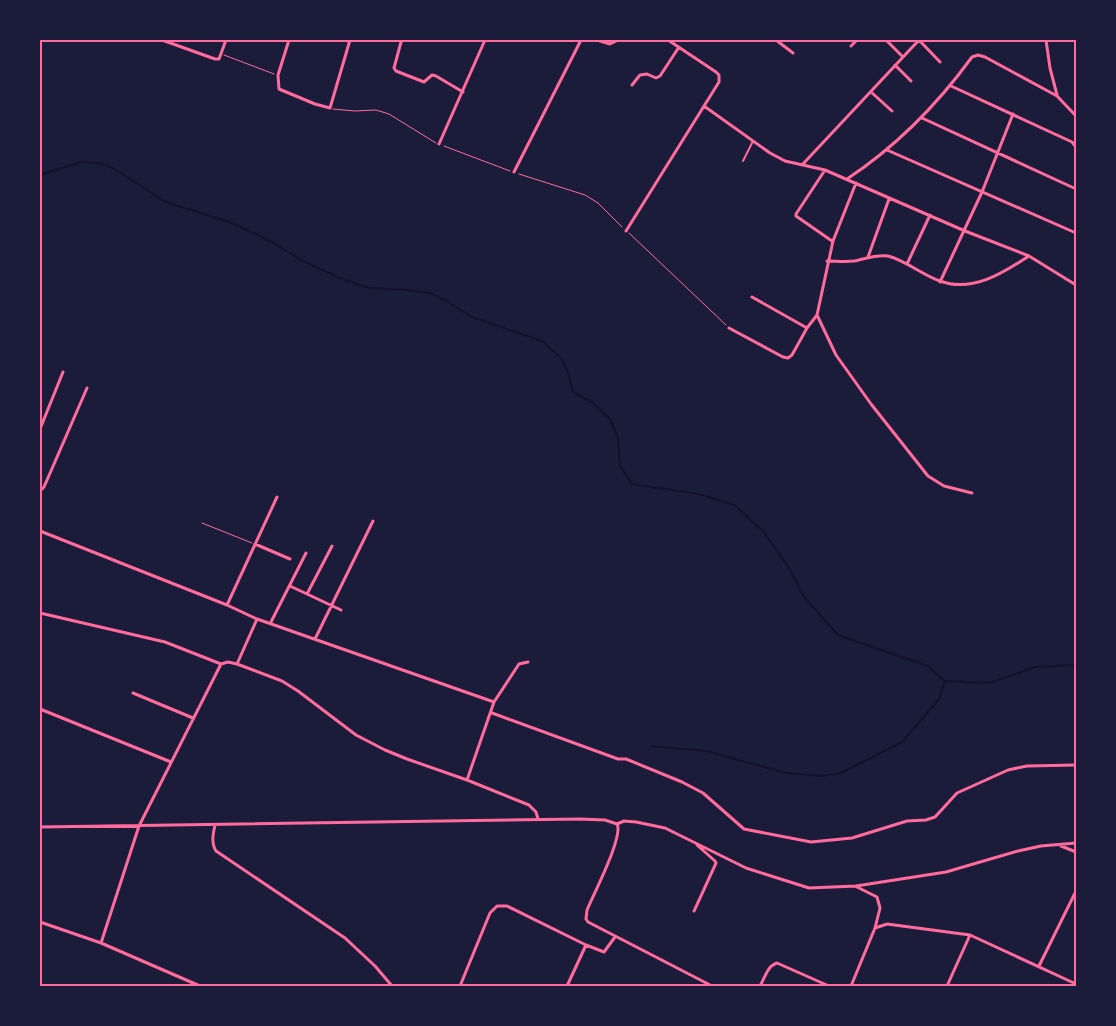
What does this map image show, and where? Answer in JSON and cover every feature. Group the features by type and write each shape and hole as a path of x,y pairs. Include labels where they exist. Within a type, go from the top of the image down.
{"street":[{"path":"162,40 215,59 219,59 226,40"},
{"path":"289,40 278,75 280,89 315,104 330,108 350,40"},
{"path":"439,144 464,92 485,40"},
{"path":"514,172 581,40"},
{"path":"597,40 610,44 618,40"},
{"path":"626,231 717,87 719,75 668,40"},
{"path":"776,40 793,53"},
{"path":"851,40 854,43"},
{"path":"886,40 903,57"},
{"path":"802,166 919,40 940,62"},
{"path":"1046,40 1057,96"},
{"path":"401,42 394,68 396,71 424,82 432,75 436,76 464,92"},
{"path":"632,85 640,75 646,74 656,78 660,76 679,47"},
{"path":"846,179 887,150 922,118 951,86 972,57 975,56 984,57 1057,96 1076,116"},
{"path":"895,66 911,81"},
{"path":"951,86 1072,142 1076,148"},
{"path":"871,92 892,111"},
{"path":"704,106 770,153 785,161 825,170 889,199 1029,256 1076,285"},
{"path":"940,282 965,231 999,153 1013,114"},
{"path":"922,118 1076,189"},
{"path":"887,150 1076,233"},
{"path":"825,170 796,216 833,241"},
{"path":"729,328 783,357 788,358 792,355 807,328 817,315 827,261 856,183"},
{"path":"868,257 889,199"},
{"path":"907,264 930,215"},
{"path":"827,261 848,262 868,257 885,256 907,264 940,282 973,284 1004,273 1029,256"},
{"path":"752,297 807,328"},
{"path":"817,315 836,355 871,404 922,469 936,482 944,486 972,493"},
{"path":"40,429 63,372"},
{"path":"40,491 44,487 87,388"},
{"path":"227,605 277,497"},
{"path":"316,639 373,520"},
{"path":"40,531 256,618 494,702"},
{"path":"255,544 290,559"},
{"path":"307,594 332,546"},
{"path":"271,622 306,554"},
{"path":"290,586 341,610"},
{"path":"40,613 165,642 221,664 228,662 237,664 273,678 298,690 364,740 406,760 467,780 529,806 536,812 538,819"},
{"path":"237,664 256,618"},
{"path":"467,780 492,713 494,702 519,664 528,662"},
{"path":"101,943 139,826 221,664"},
{"path":"133,693 193,718"},
{"path":"40,709 171,762"},
{"path":"492,713 618,759 626,759 682,782 708,797 744,829 810,842 852,838 907,821 926,820 934,817 957,792 1008,770 1027,766 1076,765"},
{"path":"40,828 538,819 605,820 617,824 624,821 658,825 746,868 809,888 856,886 946,872 1018,851 1076,843"},
{"path":"617,824 619,829 615,843 586,915 588,922 712,986"},
{"path":"215,825 213,838 216,851 344,938 375,966 392,986"},
{"path":"694,911 716,864 695,842"},
{"path":"1055,845 1066,847 1076,852"},
{"path":"851,986 875,928 880,908 880,902 877,897 856,886"},
{"path":"1038,966 1076,892"},
{"path":"460,986 490,913 497,906 507,906 604,952 615,936"},
{"path":"40,922 101,943 200,986"},
{"path":"875,928 888,924 970,935 1076,984"},
{"path":"946,986 970,935"},
{"path":"567,986 586,945"},
{"path":"760,986 774,963 829,986"}],"lane":[{"path":"743,161 753,141"}],"path":[{"path":"221,54 278,75"},
{"path":"330,108 389,114 439,144 514,172 585,195 598,203 729,328"},
{"path":"202,523 255,544"}],"waterway":[{"path":"40,175 81,162 98,163 113,168 166,202 232,223 272,242 301,260 342,279 369,288 430,293 472,317 542,341 560,357 568,372 573,392 593,403 610,419 618,438 620,466 632,484 699,494 734,505 763,531 789,568 804,597 838,635 928,666 945,681 990,683 1035,667 1076,665"},
{"path":"651,746 706,751 786,773 820,776 841,773 902,742 939,699 945,681"}]}
